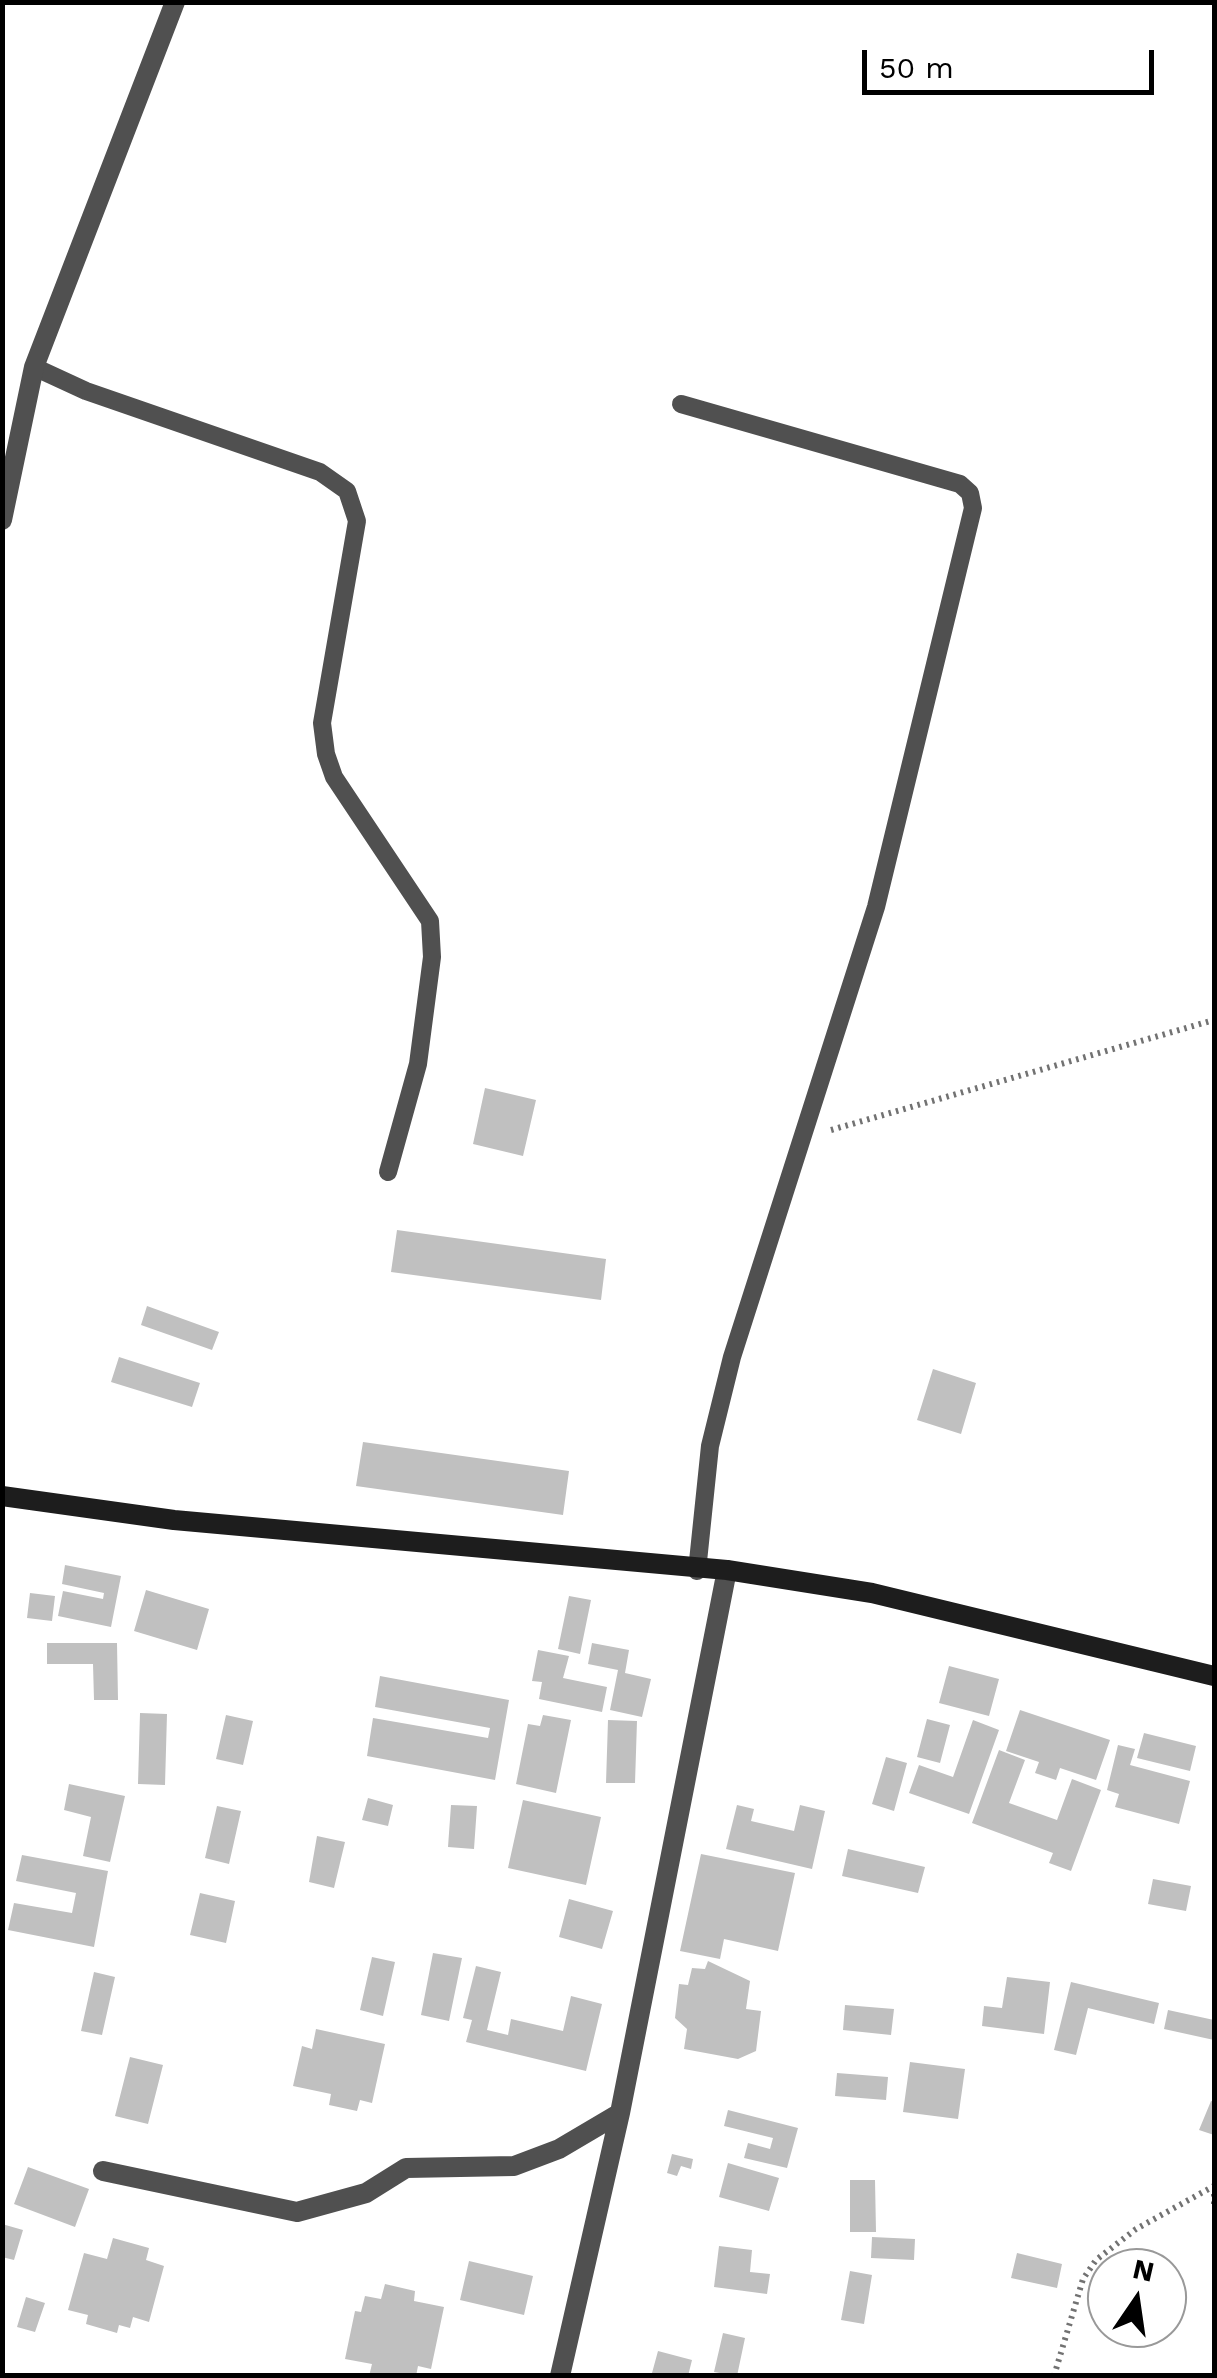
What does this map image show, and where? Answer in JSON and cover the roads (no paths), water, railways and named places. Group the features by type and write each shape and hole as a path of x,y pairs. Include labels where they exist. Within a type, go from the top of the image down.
{"street":[{"path":"2,520 34,367 175,2"},
{"path":"2,1496 174,1520 697,1571 727,1570 872,1593 1214,1676"},
{"path":"560,2376 620,2112 727,1570"},
{"path":"102,2170 297,2212 366,2193 406,2168 514,2166 559,2149 620,2112"}],"lane":[{"path":"34,367 86,391 320,472 346,491 357,521 322,723 326,754 334,777 430,920 432,957 418,1064 388,1172"},
{"path":"680,404 960,484 970,493 973,508 876,907 742,1324 710,1446 697,1571"}]}
